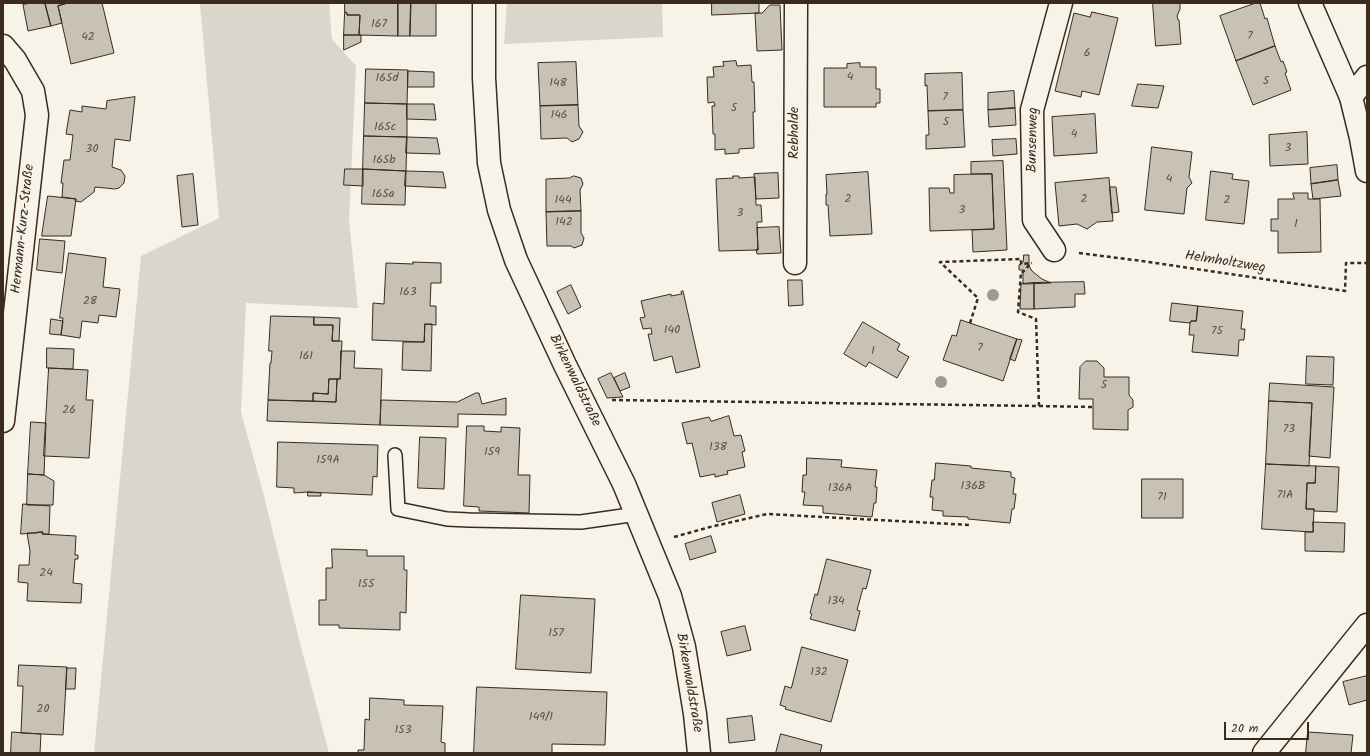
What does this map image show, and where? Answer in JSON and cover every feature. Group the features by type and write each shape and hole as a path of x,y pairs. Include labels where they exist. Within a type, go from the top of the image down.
{"street":[{"name":"Birkenwaldstraße","path":"484,3 484,78 489,163 499,210 516,260 624,484 670,596 684,647 695,714 699,753"},
{"name":"Rebhalde","path":"795,263 796,3"},
{"name":"Bunsenweg","path":"1054,250 1034,220 1032,110 1062,3"},
{"path":"1310,3 1351,97 1361,138 1367,172"},
{"name":"Hermann-Kurz-Straße","path":"3,46 15,60 33,91 37,115 3,421"},
{"path":"1351,97 1367,77"},
{"path":"1264,753 1367,625"}],"lane":[{"path":"395,456 398,509 447,519 469,520 581,522 637,514"}],"path":[{"name":"Helmholtzweg","path":"1054,250 1142,261 1345,291 1346,263 1367,263"},
{"path":"970,322 978,298 940,262 1021,259 1020,264 1024,264"},
{"path":"1031,263 1023,272 1021,272 1018,312 1036,319 1039,406"},
{"path":"587,407 610,400 1093,407"},
{"path":"649,545 710,527 767,514 971,526"}],"shaded area":[{"path":"200,3 329,3 332,39 356,66 349,220 358,308 246,303 241,412 264,496 329,753 94,753 141,256 219,218"},
{"path":"507,3 662,3 663,37 504,44"}],"building":[{"path":"31,3 45,3 51,26 28,31 23,5"},
{"path":"45,3 68,3 58,6 62,23 51,26"},
{"path":"68,3 102,3 114,53 71,64 58,6"},
{"path":"345,3 398,3 398,36 359,35 360,15 347,15 345,12"},
{"path":"398,3 411,3 410,36 398,36"},
{"path":"411,3 436,3 436,36 410,36"},
{"path":"712,3 759,3 759,13 712,15"},
{"path":"1153,3 1180,3 1180,9 1177,16 1179,20 1181,44 1156,46"},
{"path":"1256,3 1260,3 1265,19 1267,18 1275,46 1236,61 1220,16"},
{"path":"770,5 780,5 782,50 757,51 755,13 762,13"},
{"path":"345,12 347,15 360,15 359,35 344,35"},
{"path":"1092,12 1118,18 1099,95 1082,91 1081,97 1055,91 1074,13 1090,17"},
{"path":"344,35 361,35 361,42 344,50"},
{"path":"1275,46 1281,62 1283,61 1287,72 1285,73 1291,90 1253,105 1236,61"},
{"path":"736,61 737,66 751,65 752,82 754,82 754,148 739,149 739,153 725,154 725,149 715,150 712,106 715,106 714,102 708,103 707,77 714,77 713,67 724,66 723,62"},
{"path":"576,62 578,105 540,106 538,63"},
{"path":"860,63 860,67 876,67 876,89 880,89 880,103 876,103 876,107 824,107 824,68 847,68 847,64"},
{"path":"366,69 408,70 407,104 365,103"},
{"path":"408,71 434,72 434,87 408,87"},
{"path":"962,73 963,110 928,111 925,74"},
{"path":"1138,84 1164,86 1158,108 1132,106"},
{"path":"1014,91 1015,108 988,110 988,93"},
{"path":"135,97 130,141 115,139 112,167 121,170 125,176 124,183 119,188 115,189 95,187 94,192 81,202 75,201 76,199 62,197 63,183 61,183 64,160 70,160 73,135 66,134 70,110 82,112 82,106 106,109 107,101"},
{"path":"365,103 407,104 407,137 364,136"},
{"path":"407,104 434,104 436,120 407,119"},
{"path":"578,105 579,126 583,132 579,139 572,142 567,138 541,139 540,106"},
{"path":"1015,108 1016,125 989,127 988,110"},
{"path":"963,110 965,147 926,149 926,135 929,135 928,111"},
{"path":"1095,114 1097,153 1054,156 1052,117"},
{"path":"1307,132 1308,164 1270,166 1269,135"},
{"path":"364,136 407,137 406,171 363,169"},
{"path":"407,137 437,138 440,154 406,153"},
{"path":"1016,139 1017,154 993,156 992,140"},
{"path":"1152,147 1192,152 1189,177 1192,183 1187,188 1184,214 1145,210"},
{"path":"1003,161 1007,250 973,252 972,230 994,229 992,174 971,174 971,162"},
{"path":"1337,165 1338,180 1311,184 1310,168"},
{"path":"345,169 363,169 363,186 344,185"},
{"path":"363,169 406,171 405,205 362,204"},
{"path":"406,171 443,172 446,188 405,186"},
{"path":"1211,171 1233,174 1232,179 1249,181 1244,224 1206,220"},
{"path":"868,172 872,234 830,236 828,205 826,205 826,175"},
{"path":"778,173 779,198 756,199 754,174"},
{"path":"193,174 198,225 182,227 177,176"},
{"path":"992,174 994,229 930,231 929,188 949,188 950,193 954,193 954,175"},
{"path":"574,176 581,178 583,184 580,190 581,211 546,212 546,179 569,178"},
{"path":"733,176 739,176 739,178 755,177 756,205 761,205 762,222 757,222 758,250 719,251 716,179 733,178"},
{"path":"1109,178 1113,221 1097,222 1087,229 1077,224 1059,226 1055,183"},
{"path":"1338,180 1341,196 1313,199 1311,184"},
{"path":"1110,187 1116,187 1119,212 1112,213"},
{"path":"1293,193 1308,193 1308,199 1320,199 1321,252 1278,253 1278,231 1271,231 1271,219 1278,219 1278,199 1294,199"},
{"path":"48,196 76,199 71,236 42,236"},
{"path":"581,211 581,233 584,238 582,245 574,248 571,246 547,246 546,212"},
{"path":"779,227 781,253 757,254 757,228"},
{"path":"40,239 65,241 62,273 37,270"},
{"path":"69,253 106,258 103,287 120,289 116,317 99,315 98,323 82,321 80,338 61,335 63,318 60,318"},
{"path":"1024,255 1029,255 1029,266 1032,271 1042,279 1051,283 1023,284 1023,270 1019,270 1019,265 1023,262"},
{"path":"413,262 441,263 441,283 431,283 430,306 436,306 436,325 425,324 424,342 372,340 373,303 384,304 386,263 413,264"},
{"path":"788,280 802,280 803,305 789,306"},
{"path":"1084,282 1085,294 1075,294 1075,307 1034,309 1034,283"},
{"path":"1034,283 1034,309 1020,309 1021,284"},
{"path":"571,285 581,307 568,314 557,292"},
{"path":"683,291 700,367 676,373 672,356 654,361 648,334 652,334 651,328 643,329 640,318 645,317 641,301 671,294 671,296 682,294 681,292"},
{"path":"1172,303 1198,306 1196,321 1191,321 1190,323 1170,321"},
{"path":"1198,306 1243,311 1241,329 1245,329 1244,340 1239,340 1238,356 1192,352 1194,335 1189,335 1190,323 1191,321 1196,321"},
{"path":"271,316 314,317 314,325 333,325 332,341 342,341 340,379 329,379 328,394 313,393 313,401 268,400 272,351 269,351"},
{"path":"314,317 340,318 339,341 332,341 333,325 314,325"},
{"path":"51,319 63,321 61,335 50,334"},
{"path":"961,320 1017,339 1003,381 943,360 952,335 956,336"},
{"path":"863,322 900,344 897,350 909,357 897,378 869,362 866,367 844,354"},
{"path":"425,324 432,324 431,371 402,370 403,342 424,342"},
{"path":"1017,339 1022,340 1015,361 1010,359"},
{"path":"47,348 74,349 73,369 47,368"},
{"path":"341,351 355,351 354,368 382,369 380,425 267,421 268,400 336,402 337,379 340,379"},
{"path":"1307,356 1334,357 1333,385 1306,384"},
{"path":"1086,361 1097,361 1104,368 1104,377 1129,377 1129,395 1133,400 1133,407 1128,410 1128,430 1093,429 1093,399 1079,399 1080,367"},
{"path":"49,368 88,370 86,400 93,400 89,458 44,456"},
{"path":"611,373 623,397 607,398 598,379"},
{"path":"625,373 630,387 620,391 614,378"},
{"path":"329,379 337,379 336,402 313,401 313,393 328,394"},
{"path":"1270,383 1334,387 1330,458 1309,456 1312,403 1269,401"},
{"path":"479,393 482,404 506,398 506,415 458,414 458,427 380,425 381,400 457,402"},
{"path":"1269,401 1312,403 1309,466 1266,464"},
{"path":"729,416 734,436 741,435 745,451 742,452 745,467 727,471 728,474 715,477 715,474 700,477 692,443 687,444 682,423 709,417 711,421"},
{"path":"31,422 46,423 44,475 28,474"},
{"path":"467,426 484,426 484,431 501,432 501,427 520,428 518,475 530,475 529,513 479,511 479,507 464,506"},
{"path":"420,437 446,438 444,489 418,488"},
{"path":"278,442 378,445 377,477 373,476 372,495 308,492 294,493 294,488 277,487"},
{"path":"807,458 842,460 841,467 877,470 875,487 877,487 876,503 874,503 872,517 823,513 823,506 803,505 805,492 802,492 803,475 806,475"},
{"path":"936,463 1011,472 1011,477 1015,478 1013,494 1016,494 1010,523 968,519 968,517 943,516 943,511 932,510 933,497 930,497"},
{"path":"1266,464 1316,466 1315,483 1307,483 1306,509 1314,509 1313,532 1262,529"},
{"path":"1316,466 1339,467 1337,512 1314,511 1314,509 1306,509 1307,483 1315,483"},
{"path":"28,474 44,475 54,481 53,505 27,505"},
{"path":"1142,479 1183,479 1183,518 1142,518"},
{"path":"308,492 321,493 321,496 308,496"},
{"path":"740,495 745,514 717,522 712,503"},
{"path":"23,504 50,506 49,534 42,534 43,532 21,534"},
{"path":"1313,522 1345,523 1344,552 1305,551 1305,532 1313,532"},
{"path":"43,532 42,534 76,536 75,555 78,555 78,559 75,559 73,583 82,584 81,603 27,601 28,583 18,582 19,565 29,565 30,551 27,533"},
{"path":"711,536 716,552 690,560 685,544"},
{"path":"332,549 367,550 367,556 404,556 404,570 407,570 406,613 400,612 400,630 339,628 339,625 319,625 319,600 326,600 326,568 332,568"},
{"path":"827,559 871,570 866,589 863,588 857,610 860,611 855,631 810,619 815,594 817,595"},
{"path":"521,595 595,599 591,673 516,669"},
{"path":"745,626 751,650 727,656 721,632"},
{"path":"802,647 848,660 831,722 785,709 786,707 780,705 785,686 791,688"},
{"path":"19,665 67,667 63,735 21,733 23,686 18,686"},
{"path":"67,668 76,668 75,689 66,689"},
{"path":"1367,676 1367,700 1349,705 1343,682"},
{"path":"477,687 607,692 605,745 552,744 552,753 474,753"},
{"path":"370,698 404,700 404,705 443,706 441,742 445,743 445,753 358,753 358,750 364,750 365,719 369,720"},
{"path":"752,716 755,740 729,743 727,719"},
{"path":"12,732 41,734 40,753 11,753"},
{"path":"1308,732 1353,735 1351,753 1306,753"},
{"path":"781,734 822,745 820,753 776,753"}]}
